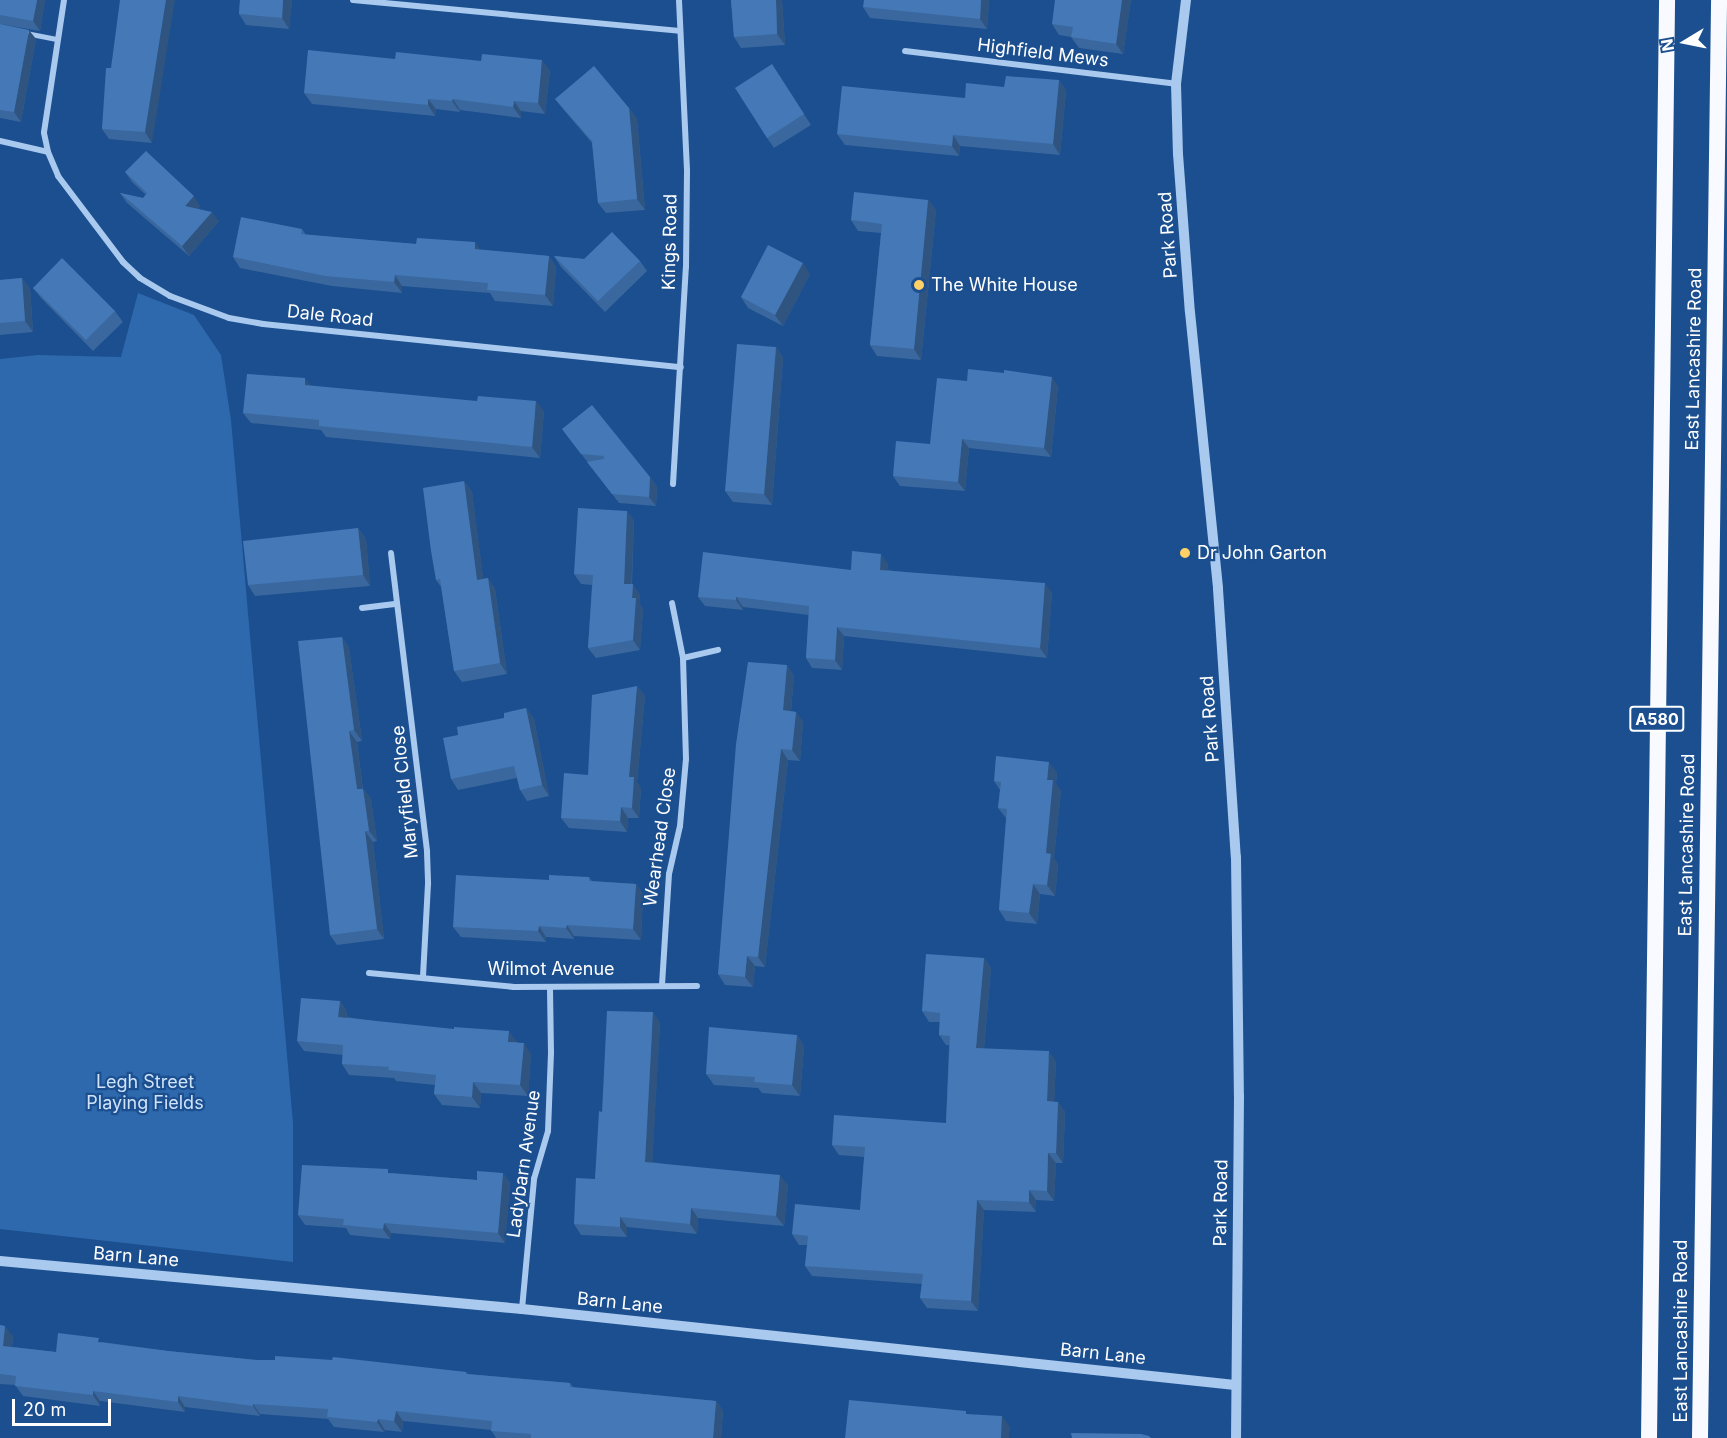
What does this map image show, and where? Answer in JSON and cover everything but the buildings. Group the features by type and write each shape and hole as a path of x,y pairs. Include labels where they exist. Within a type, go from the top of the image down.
{"highway":[{"name":"East Lancashire Road","path":"1648,1438 1667,0"},
{"name":"East Lancashire Road","path":"1700,1438 1719,0"}],"street":[{"name":"Dale Road","path":"64,0 44,133 48,152 58,176 123,262 140,278 170,296 229,318 263,324 681,367"},
{"path":"353,0 680,31"},
{"name":"Kings Road","path":"674,484 681,367 687,170 679,0"},
{"name":"Park Road","path":"1186,0 1176,84 1178,154 1218,589 1236,857 1239,1096 1236,1438"},
{"name":"Highfield Mews","path":"905,51 1176,84"},
{"path":"0,141 48,152"},
{"name":"Maryfield Close","path":"391,553 427,852 428,884 423,977"},
{"name":"Wearhead Close","path":"662,985 668,885 680,826 686,759 683,658 672,603"},
{"path":"362,608 397,604"},
{"path":"683,658 718,650"},
{"name":"Wilmot Avenue","path":"369,974 423,977 514,987 697,986"},
{"name":"Ladybarn Avenue","path":"522,1309 531,1196 548,1131 551,1053 550,987"},
{"name":"Barn Lane","path":"0,1261 522,1309 1235,1385"}],"lane":[{"path":"23,32 57,39"}],"green space":[{"name":"Legh Street Playing Fields","path":"138,293 194,315 221,355 231,420 293,1123 293,1262 0,1229 0,359 38,355 121,357"}],"place":[{"name":"The White House","path":"919,285"},
{"name":"Dr John Garton","path":"1185,553"}]}
